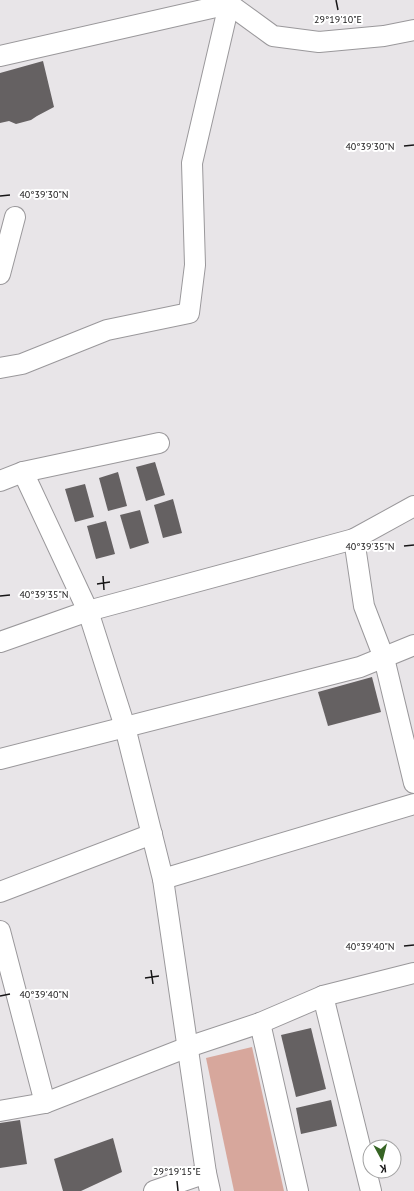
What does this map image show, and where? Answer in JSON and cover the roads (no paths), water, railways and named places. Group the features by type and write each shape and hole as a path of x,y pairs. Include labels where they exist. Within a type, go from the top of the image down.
{"street":[{"path":"229,2 273,36 319,42 384,36 414,30"},
{"path":"0,56 229,2"},
{"path":"0,368 22,364 107,330 189,313 195,266 192,163 229,2"},
{"path":"0,274 15,217"},
{"path":"0,481 24,472 159,444"},
{"path":"24,472 88,611 125,727 163,879 208,1182 154,1191"},
{"path":"0,642 88,611 354,539 414,506"},
{"path":"354,539 364,606 384,658 414,783"},
{"path":"0,759 360,667 414,646"},
{"path":"163,879 414,804"},
{"path":"0,892 152,834"},
{"path":"0,931 45,1103"},
{"path":"0,1111 8,1111 45,1103 188,1047 260,1023 323,996 414,973"},
{"path":"323,996 371,1191"},
{"path":"260,1023 298,1191"}]}
